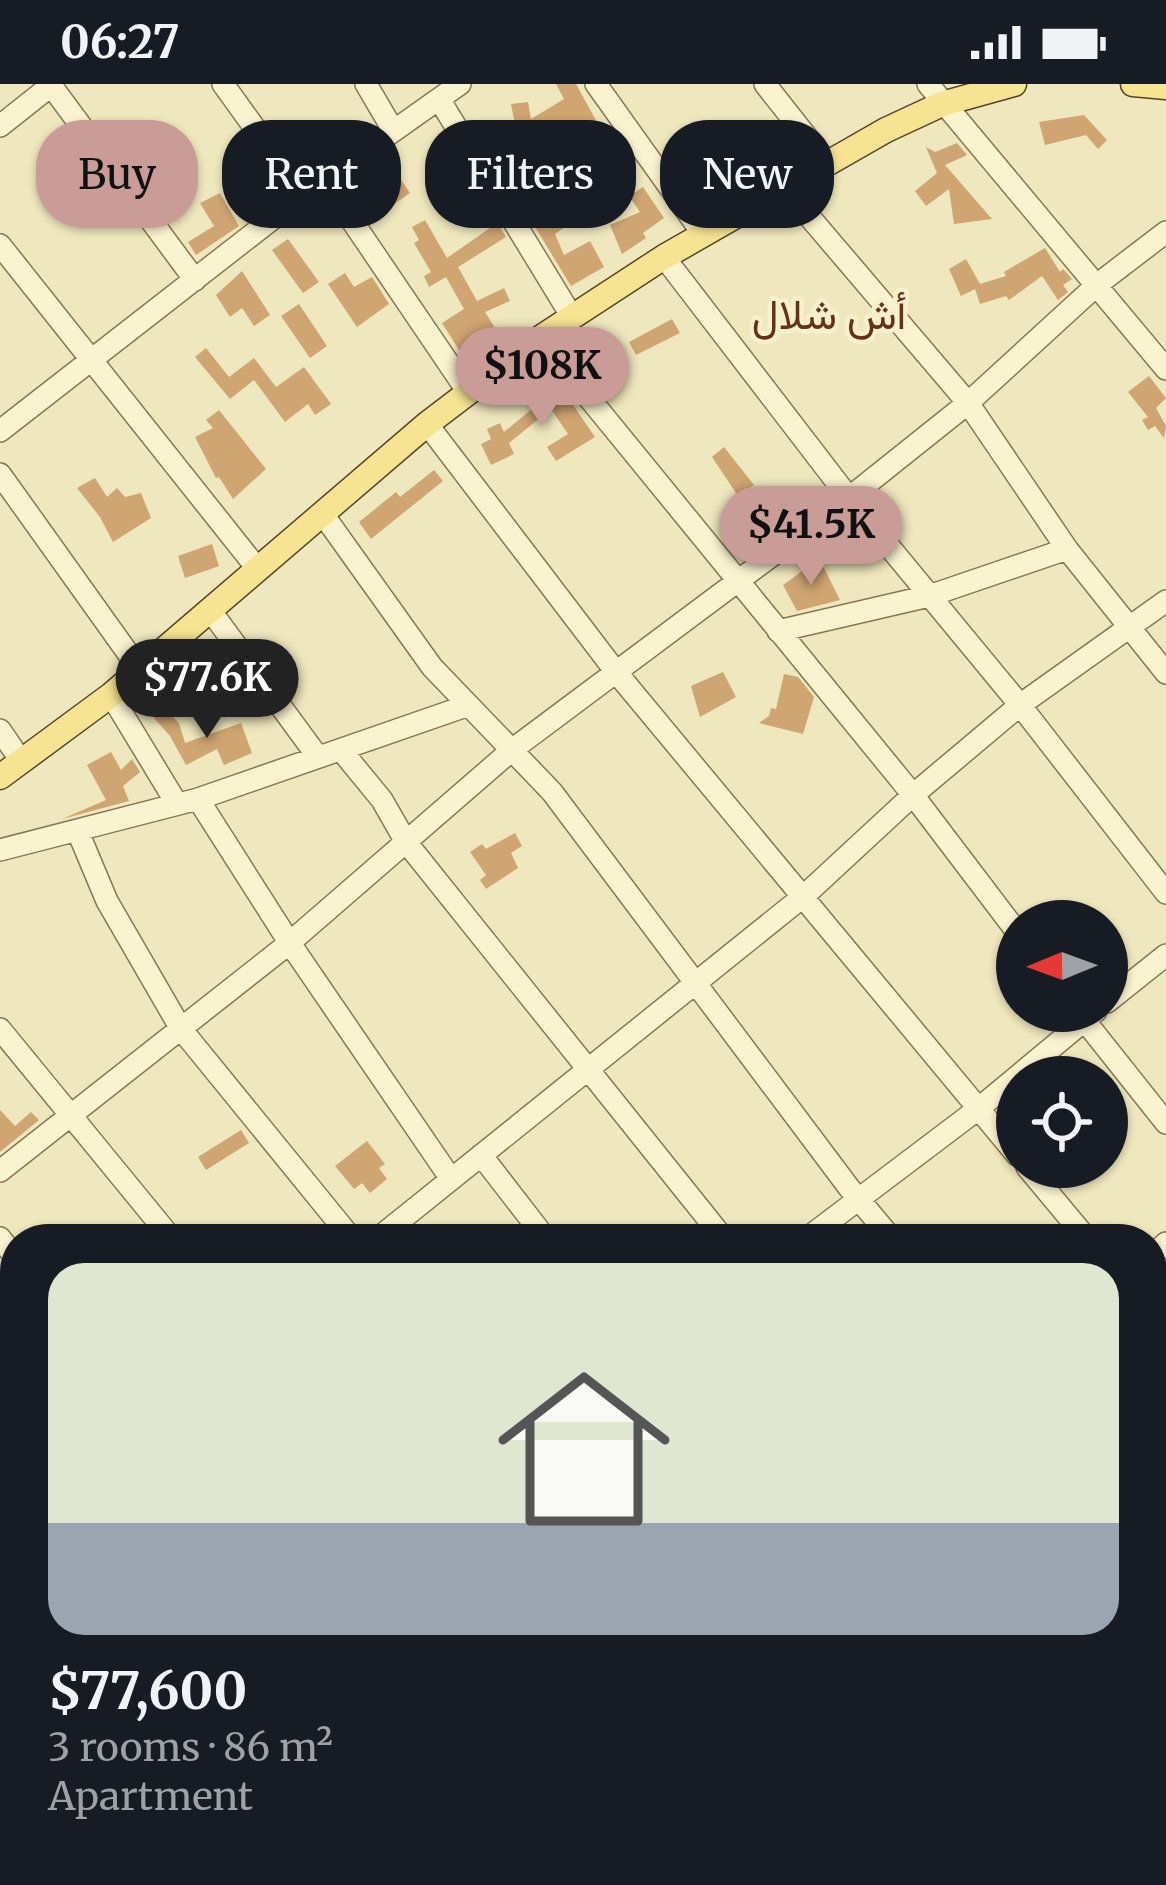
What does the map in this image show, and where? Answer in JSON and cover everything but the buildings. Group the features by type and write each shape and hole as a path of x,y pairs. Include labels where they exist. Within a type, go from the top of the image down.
{"main road":[{"path":"834,160 935,94 1014,84"},
{"path":"1133,84 1166,87"},
{"path":"0,778 111,695 256,567 468,392 572,316 713,228"}],"street":[{"path":"223,84 249,120"},
{"path":"366,84 387,120"},
{"path":"401,125 460,84"},
{"path":"596,84 703,234"},
{"path":"764,84 792,120"},
{"path":"0,126 51,85 195,280"},
{"path":"935,94 1166,369"},
{"path":"439,99 572,316"},
{"path":"0,430 261,228"},
{"path":"357,228 468,392"},
{"path":"819,228 968,404 1067,549 1166,673"},
{"path":"0,1171 289,942 513,749 968,404 1098,284 1166,232"},
{"path":"0,245 256,567"},
{"path":"664,257 848,498 1021,705 1166,893"},
{"path":"540,338 913,795 996,904"},
{"path":"427,424 616,672 996,1130"},
{"path":"0,475 140,670"},
{"path":"322,512 432,667 553,792 880,1224"},
{"path":"778,631 929,596 1067,549"},
{"path":"396,1224 805,895 913,795 1021,705 1166,602"},
{"path":"210,610 318,757"},
{"path":"111,695 289,942 451,1179"},
{"path":"0,850 188,801 466,706"},
{"path":"0,730 21,761"},
{"path":"341,750 382,800 406,842 712,1224"},
{"path":"78,832 107,901 182,1029 340,1224"},
{"path":"1128,985 1166,955"},
{"path":"0,1029 159,1224"},
{"path":"824,1224 978,1109 1066,1032"},
{"path":"1099,1032 1166,1123"},
{"path":"481,1155 534,1224"},
{"path":"1044,1188 1074,1224"}],"district":[{"name":"أش شلال","path":"829,314"}]}
